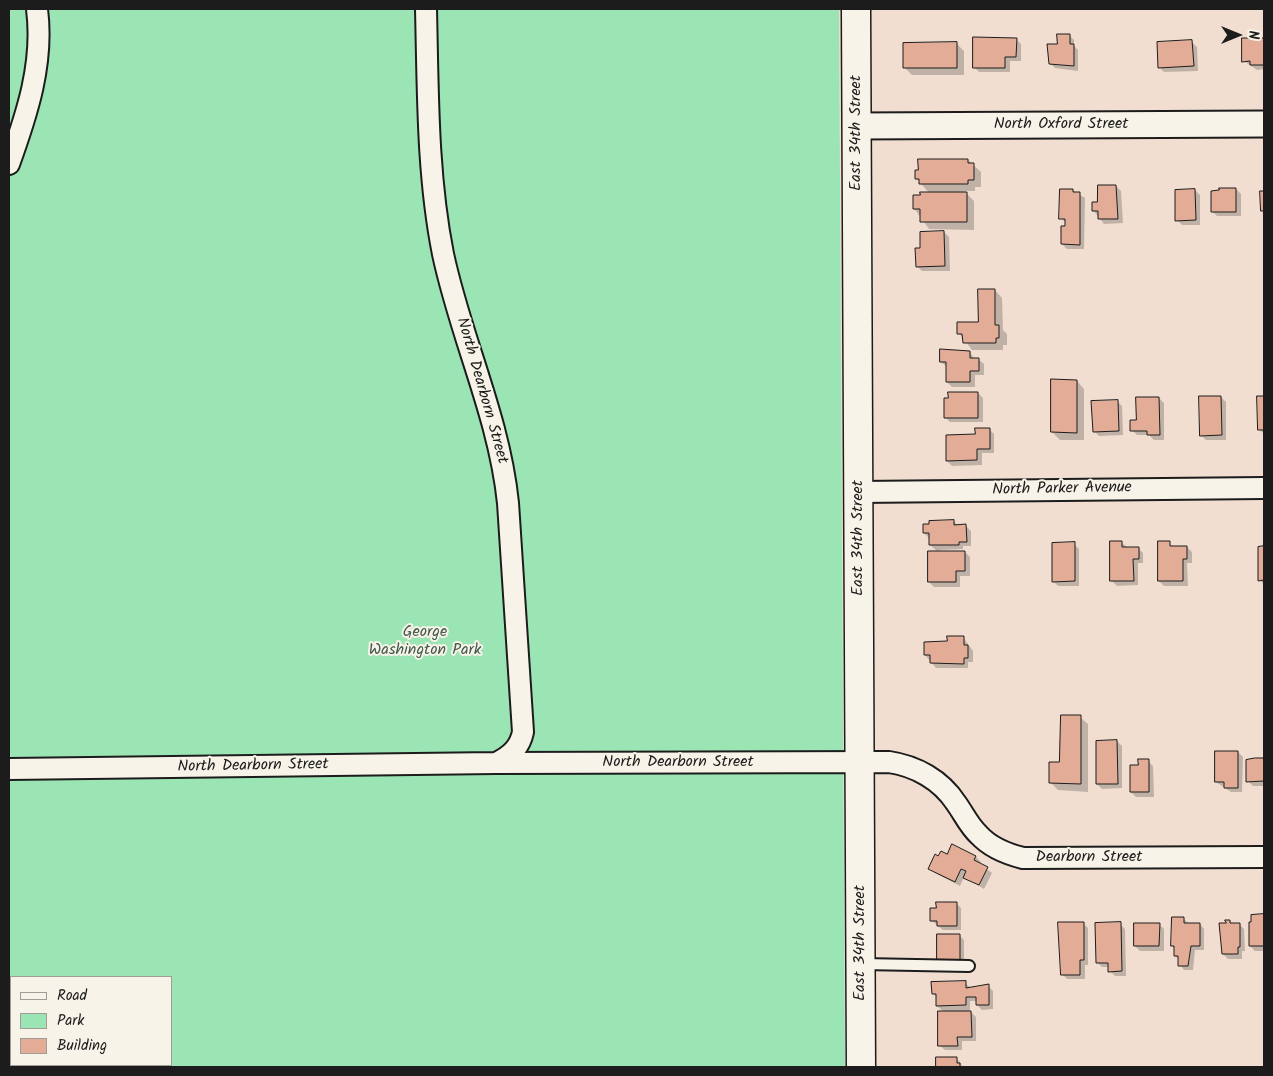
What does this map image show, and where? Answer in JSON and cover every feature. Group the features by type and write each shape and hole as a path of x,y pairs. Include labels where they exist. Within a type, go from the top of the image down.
{"main road":[{"name":"East 34th Street","path":"856,9 862,1067"}],"street":[{"path":"9,164 24,124 34,83 38,51 37,9"},
{"name":"North Dearborn Street","path":"426,9 430,153 440,236 454,297 497,434 505,468 522,732 517,747 508,757 496,763"},
{"name":"North Oxford Street","path":"857,126 1264,124"},
{"name":"North Parker Avenue","path":"859,492 1264,488"},
{"name":"North Dearborn Street","path":"9,769 496,763 860,762"},
{"name":"Dearborn Street","path":"860,762 896,763 926,774 945,789 984,840 1008,853 1023,858 1264,857"}],"lane":[{"path":"861,964 969,966"}],"green space":[{"name":"George Washington Park","path":"9,9 839,9 845,1067 9,1067"}],"building":[{"path":"1057,34 1070,34 1070,44 1074,44 1074,66 1049,64 1047,44 1057,44"},
{"path":"973,37 1017,38 1016,57 1005,57 1005,68 973,68"},
{"path":"1242,38 1264,38 1264,65 1250,65 1250,61 1242,62"},
{"path":"1192,40 1194,66 1158,68 1157,42"},
{"path":"957,42 957,68 903,68 903,43"},
{"path":"918,159 968,159 968,163 974,163 974,180 968,180 968,184 919,184 919,179 915,179 915,170 918,170"},
{"path":"1098,185 1116,185 1118,219 1098,219 1098,211 1092,211 1092,202 1097,202"},
{"path":"1219,188 1236,188 1236,212 1211,212 1211,191 1219,190"},
{"path":"1060,189 1073,189 1073,192 1080,192 1080,245 1061,244 1061,226 1065,226 1065,219 1059,219"},
{"path":"1195,189 1196,220 1175,221 1175,190"},
{"path":"1260,191 1264,191 1264,211 1261,211"},
{"path":"920,192 967,192 967,222 920,222 920,209 913,209 913,195 920,195"},
{"path":"944,231 945,266 916,267 915,248 920,248 920,232"},
{"path":"978,289 995,289 995,325 999,325 999,338 996,338 996,343 963,343 962,334 957,334 957,322 978,322"},
{"path":"940,349 970,351 970,358 979,358 979,371 970,371 970,382 946,382 946,362 940,362"},
{"path":"1051,379 1077,380 1077,433 1051,432"},
{"path":"948,392 978,392 978,418 944,418 944,398 948,398"},
{"path":"1199,396 1221,396 1222,435 1200,436"},
{"path":"1257,396 1264,396 1264,430 1258,430"},
{"path":"1136,397 1159,397 1160,435 1147,435 1147,431 1130,431 1130,420 1136,420"},
{"path":"1118,400 1119,431 1093,432 1091,401"},
{"path":"975,428 990,428 990,449 977,449 977,460 946,461 946,435 975,434"},
{"path":"954,520 954,525 966,524 967,542 959,542 959,545 929,545 929,533 923,533 923,524 929,524 929,521"},
{"path":"1110,541 1122,541 1122,547 1139,547 1139,559 1133,559 1134,581 1110,581"},
{"path":"1158,541 1170,541 1170,546 1187,546 1187,559 1183,559 1183,581 1158,581"},
{"path":"1075,542 1075,581 1052,582 1052,543"},
{"path":"1264,546 1264,580 1258,581 1258,547"},
{"path":"928,551 965,551 965,571 956,571 956,582 928,582"},
{"path":"947,636 964,636 964,645 968,645 968,658 964,658 964,664 930,663 930,655 924,655 924,642 947,641"},
{"path":"1061,715 1081,715 1081,784 1049,783 1049,762 1059,762"},
{"path":"1117,740 1118,784 1096,784 1096,741"},
{"path":"1215,751 1238,751 1238,788 1224,788 1224,782 1215,782"},
{"path":"1263,758 1264,760 1264,781 1246,782 1246,760"},
{"path":"1138,759 1149,759 1149,792 1130,792 1130,765 1138,765"},
{"path":"952,844 976,856 974,860 988,867 979,885 963,878 966,871 961,869 955,882 928,869 935,854 938,856 941,851 947,854"},
{"path":"936,902 957,902 957,926 937,926 937,921 930,921 930,908 936,908"},
{"path":"1264,914 1264,946 1249,946 1249,922 1251,922 1251,915"},
{"path":"1172,917 1184,917 1184,923 1200,923 1200,946 1191,946 1188,966 1178,966 1178,956 1174,956 1174,946 1171,946"},
{"path":"1225,920 1230,920 1230,923 1240,923 1240,947 1238,947 1238,954 1222,954 1219,923 1226,923"},
{"path":"1058,922 1084,922 1084,960 1080,960 1080,975 1061,975"},
{"path":"1121,922 1122,971 1108,972 1108,963 1096,963 1095,923"},
{"path":"1134,923 1160,923 1159,946 1134,946"},
{"path":"937,934 960,934 960,962 937,962"},
{"path":"966,981 966,988 989,984 989,1005 976,1005 976,997 966,997 966,1005 936,1006 936,994 932,994 931,982"},
{"path":"938,1011 971,1011 972,1037 957,1037 958,1046 938,1046"},
{"path":"936,1057 957,1057 957,1063 960,1063 960,1067 936,1067"}]}
